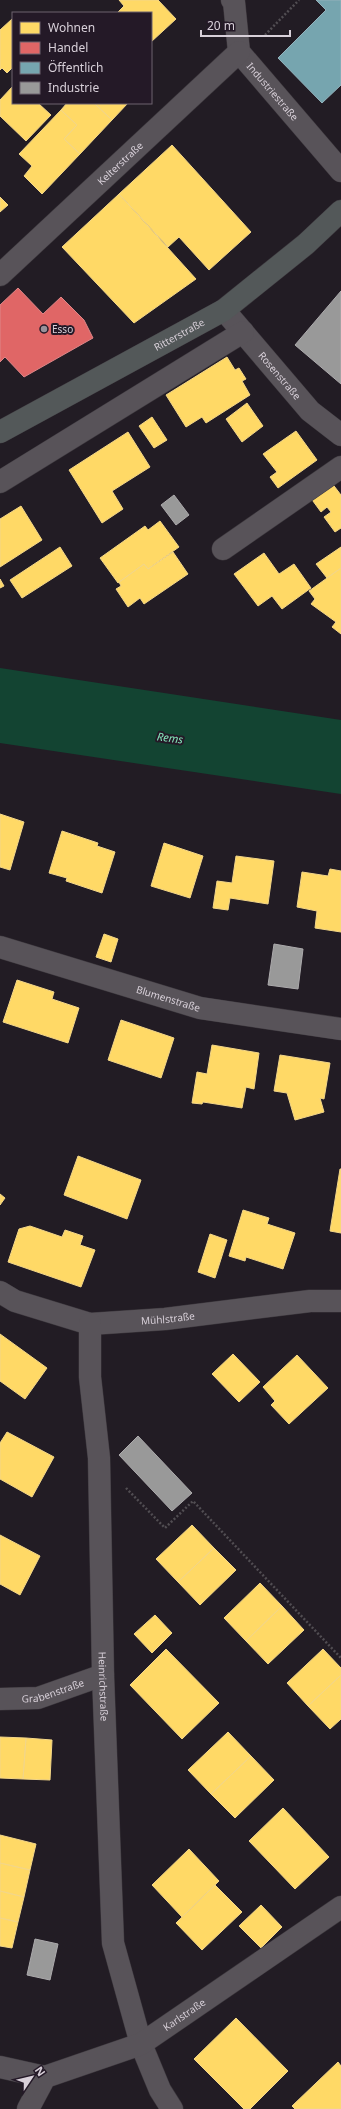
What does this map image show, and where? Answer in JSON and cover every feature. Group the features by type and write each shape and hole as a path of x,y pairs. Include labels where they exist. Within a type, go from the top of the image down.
{"main road":[{"name":"Ritterstraße","path":"0,432 224,310 306,244 341,211"}],"street":[{"path":"232,0 234,2 239,52"},
{"name":"Industriestraße","path":"239,52 341,171"},
{"name":"Kelterstraße","path":"0,275 239,52"},
{"name":"Rosenstraße","path":"224,310 310,411 341,435"},
{"path":"0,482 243,332"},
{"path":"223,549 341,467"},
{"name":"Blumenstraße","path":"0,947 200,1008 341,1029"},
{"name":"Mühlstraße","path":"0,1292 15,1301 90,1324 165,1319 310,1301 341,1301"},
{"name":"Heinrichstraße","path":"90,1324 90,1377 99,1458 103,1675 113,1943 141,2044 160,2090 172,2109"},
{"name":"Grabenstraße","path":"0,1699 38,1698 103,1675"},
{"name":"Karlstraße","path":"45,2077 141,2044 341,1907"},
{"path":"0,2067 45,2077 28,2109"}],"path":[{"path":"239,52 265,35 299,0"},
{"path":"99,1458 165,1528 193,1501 341,1658"}],"water":[{"name":"Rems","path":"0,668 341,720 341,794 0,743"}],"building: Wohnen":[{"path":"119,0 158,0 176,19 152,41 152,12 118,12 124,6"},
{"path":"12,19 12,68 7,73 2,68 0,70 0,30"},
{"path":"12,87 12,104 39,104 51,115 26,141 0,116 0,100"},
{"path":"66,104 95,104 112,120 80,154 64,139 77,125 61,110"},
{"path":"95,104 127,104 112,120"},
{"path":"61,110 77,125 64,139 80,154 42,194 24,176 32,166 19,154"},
{"path":"172,145 251,232 209,270 179,237 168,247 119,194"},
{"path":"119,194 196,279 134,323 62,247"},
{"path":"0,197 8,205 0,212"},
{"path":"227,357 235,370 239,368 246,379 242,381 250,395 206,423 202,417 186,427 166,395"},
{"path":"247,403 263,426 242,442 226,419"},
{"path":"152,417 167,440 154,448 139,426"},
{"path":"296,431 317,460 278,488 270,477 277,472 263,454"},
{"path":"128,432 150,467 112,491 123,509 102,523 69,470"},
{"path":"331,482 341,495 341,528 335,532 324,517 331,512 327,507 321,512 310,497"},
{"path":"21,506 42,540 0,567 0,519"},
{"path":"160,521 179,547 148,569 144,564 118,583 100,558 145,526 148,530"},
{"path":"60,547 72,566 22,598 10,580"},
{"path":"341,547 341,568 327,578 316,564"},
{"path":"173,552 188,574 144,604 140,598 128,607 116,589 121,586 119,582 144,564 148,569"},
{"path":"264,553 279,574 294,564 311,588 282,609 272,596 258,606 234,574"},
{"path":"341,568 341,634 332,627 336,622 311,604 315,599 309,591"},
{"path":"0,579 4,586 0,588"},
{"path":"0,814 24,822 10,870 0,867"},
{"path":"62,831 98,843 97,846 115,852 102,893 66,881 67,878 49,873"},
{"path":"164,843 203,856 190,898 151,886"},
{"path":"236,856 274,861 268,904 230,898 228,910 213,908 217,881 232,883"},
{"path":"330,869 341,871 341,932 315,928 317,911 297,907 302,872 328,876"},
{"path":"104,934 118,939 111,962 96,957"},
{"path":"17,980 54,992 52,999 79,1008 68,1043 3,1022"},
{"path":"121,1020 174,1038 161,1078 108,1060"},
{"path":"212,1045 259,1053 254,1089 246,1087 242,1108 203,1102 202,1104 192,1103 197,1072 207,1074"},
{"path":"280,1055 330,1063 324,1099 320,1098 324,1112 295,1120 287,1093 274,1091"},
{"path":"78,1156 141,1180 127,1219 64,1195"},
{"path":"341,1169 341,1233 330,1231"},
{"path":"0,1194 5,1198 0,1205"},
{"path":"243,1210 269,1218 267,1224 295,1233 283,1269 246,1257 245,1261 229,1256"},
{"path":"30,1226 62,1237 65,1230 83,1236 80,1245 95,1250 81,1287 8,1262 19,1229"},
{"path":"210,1234 227,1240 215,1278 198,1272"},
{"path":"0,1334 47,1368 25,1399 0,1381"},
{"path":"233,1354 260,1382 239,1402 212,1374"},
{"path":"297,1355 328,1388 289,1424 271,1405 275,1401 263,1387"},
{"path":"7,1432 54,1457 32,1497 0,1479 0,1443"},
{"path":"192,1525 214,1548 178,1582 156,1559"},
{"path":"0,1535 40,1556 20,1595 0,1584"},
{"path":"214,1548 236,1570 200,1605 178,1582"},
{"path":"260,1583 282,1606 246,1641 224,1618"},
{"path":"282,1606 304,1630 268,1664 246,1641"},
{"path":"155,1615 172,1633 152,1653 134,1634"},
{"path":"166,1649 219,1703 182,1739 130,1685"},
{"path":"323,1649 341,1668 341,1675 308,1706 287,1683"},
{"path":"341,1675 341,1719 330,1729 308,1706"},
{"path":"228,1732 251,1756 211,1794 188,1770"},
{"path":"0,1737 26,1738 23,1779 0,1778"},
{"path":"26,1738 52,1740 50,1780 23,1779"},
{"path":"251,1756 274,1780 235,1818 211,1794"},
{"path":"283,1808 329,1857 295,1889 249,1841"},
{"path":"0,1835 36,1844 30,1870 0,1863"},
{"path":"189,1849 219,1881 182,1917 152,1885"},
{"path":"0,1863 30,1870 24,1897 0,1891"},
{"path":"215,1885 242,1912 202,1950 176,1923"},
{"path":"0,1891 24,1897 18,1922 0,1918"},
{"path":"261,1905 282,1927 261,1948 239,1926"},
{"path":"0,1918 18,1922 12,1948 0,1946"},
{"path":"236,2018 288,2071 250,2109 244,2109 194,2059"},
{"path":"338,2062 341,2066 341,2109 295,2109 292,2106"}],"building: Handel":[{"name":"Esso","path":"18,288 43,314 61,297 84,320 93,338 24,377 5,357 0,362 0,305"}],"building: Öffentlich":[{"path":"316,0 341,0 341,85 322,103 278,58 326,10"}],"building: Industrie":[{"path":"341,291 341,384 295,345"},
{"path":"174,495 189,515 176,525 161,505"},
{"path":"274,944 303,949 298,989 268,985"},
{"path":"138,1436 192,1493 172,1511 119,1455"},
{"path":"35,1939 58,1944 50,1980 27,1975"}],"place":[{"name":"Esso","path":"44,329"}]}
